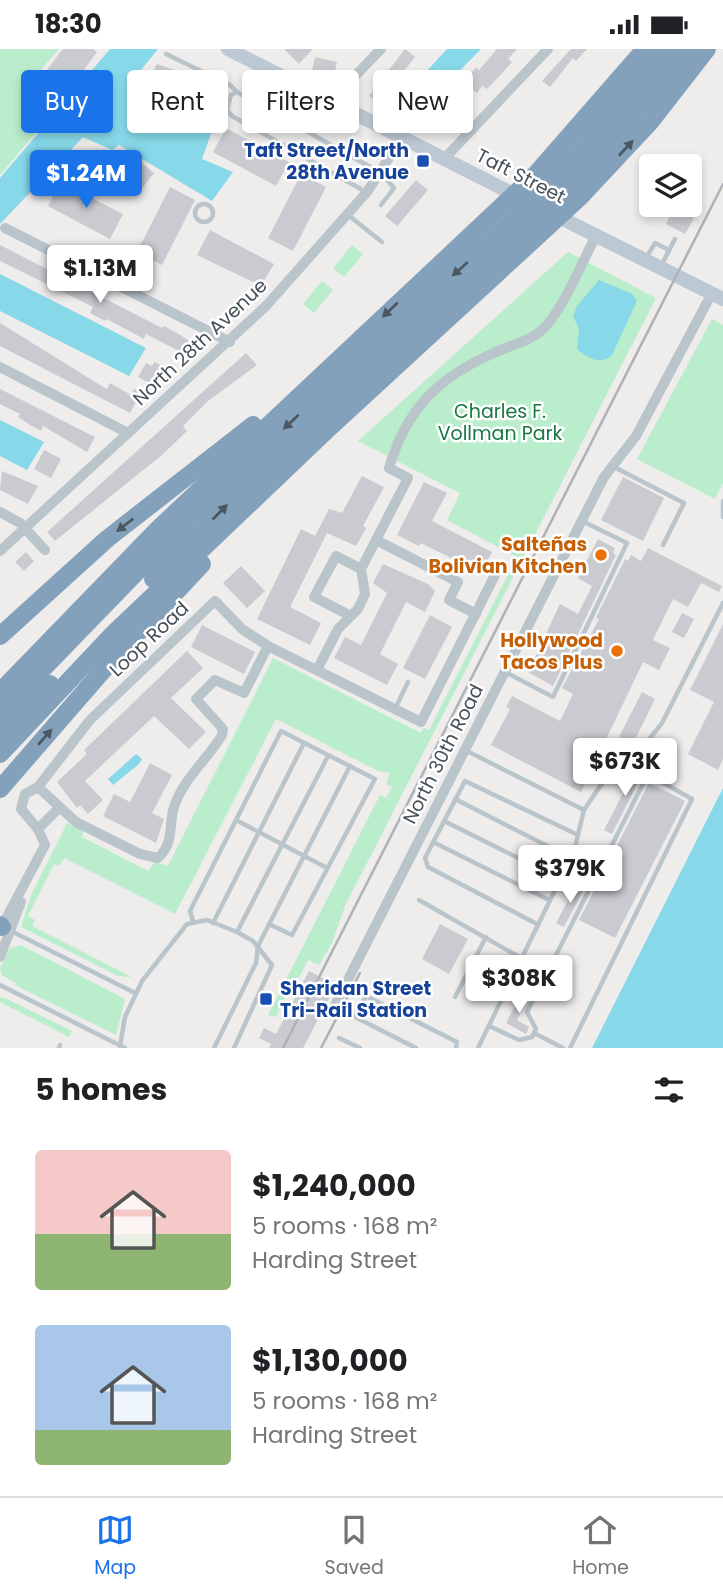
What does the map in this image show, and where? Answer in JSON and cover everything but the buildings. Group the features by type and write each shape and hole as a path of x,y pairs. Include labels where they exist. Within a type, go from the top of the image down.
{"highway":[{"path":"557,187 645,49"},
{"path":"557,187 604,124 666,49"},
{"path":"0,735 248,484 645,101 686,49"},
{"path":"0,713 189,518 517,226 557,187 650,121 707,49"},
{"path":"0,692 158,529 298,397 517,226"},
{"path":"0,789 105,668 517,226"},
{"path":"0,636 107,539 260,419 298,397"},
{"path":"0,754 113,634 328,429"}],"street":[{"name":"Taft Street","path":"228,49 270,70"},
{"path":"359,71 380,49"},
{"path":"444,159 548,49"},
{"name":"Taft Street","path":"359,116 717,296"},
{"name":"North 28th Avenue","path":"0,551 230,342 299,272 367,193 401,139"},
{"path":"5,228 230,342"},
{"path":"317,670 349,615 358,609 365,594 361,569 408,478 389,468 403,428 437,388 461,370 526,341 543,329 596,236"},
{"name":"North 30th Road","path":"331,1013 581,521 612,466 644,423 717,296"},
{"path":"0,367 128,433"},
{"path":"0,512 26,528 45,549"},
{"path":"376,540 458,582 449,600 476,614"},
{"path":"349,615 314,597 336,556 361,569"},
{"path":"38,787 76,822 149,858 158,858 172,834 175,805 195,768 216,744 223,729 196,699 215,680 244,693 268,646 421,722 500,565"},
{"name":"Loop Road","path":"36,826 23,813 21,804 24,794 38,787 78,733 107,702 215,601 242,629 268,646"},
{"path":"0,957 3,928 43,851 44,837 36,826 56,806"}],"lane":[{"path":"166,54 381,173 394,188 381,205"},
{"path":"237,92 232,95 228,104 232,116 367,193"},
{"path":"205,203 211,206 211,218 206,222 197,220 194,211 197,206 205,203"},
{"path":"348,215 382,242"},
{"path":"660,268 675,239"},
{"path":"645,260 655,243 669,250"},
{"path":"612,466 684,503 663,545"},
{"path":"723,501 723,517"},
{"path":"504,672 553,697 627,544 581,521"},
{"path":"478,1048 571,858 584,810 613,767 623,758 639,752 662,723 723,603"},
{"path":"395,710 408,682"},
{"path":"193,921 190,911 281,731 374,779 292,935 270,924"},
{"path":"213,923 304,743"},
{"path":"464,750 584,810"},
{"path":"237,932 328,755"},
{"path":"214,1048 256,963 258,946 350,767"},
{"path":"489,1026 519,1040 530,1039 534,1033 536,1029 526,1016 527,1012 648,774 692,799 570,1048"},
{"path":"537,924 428,867 425,858 462,784 471,781 578,835"},
{"path":"455,799 571,858"},
{"path":"236,820 327,868"},
{"path":"444,821 560,879"},
{"path":"433,842 549,900"},
{"path":"419,899 521,958"},
{"path":"193,921 213,923 237,932 269,957 271,970 234,1048"},
{"path":"0,985 122,1047 125,1017 135,993 156,960 193,921"},
{"path":"3,928 135,993"},
{"path":"455,997 486,937"},
{"path":"416,1048 357,1018 355,1016 363,998 366,996 457,1042 456,1048"},
{"path":"534,1033 562,1048"},
{"path":"339,1038 360,1048"}],"green space":[{"path":"0,49 59,49 41,70 21,70 21,133 35,133 0,175"},
{"path":"352,245 363,254 344,277 333,268"},
{"name":"Charles F. Vollman Park","path":"568,252 656,298 345,906 332,943 319,965 308,960 300,976 293,980 276,1017 268,1015 380,795 386,798 392,787 386,784 390,773 378,771 276,719 175,914 64,858 59,866 54,864 28,916 35,920 32,926 132,977 118,976 21,927 31,895 67,823 84,831 82,837 148,871 155,862 168,866 273,658 421,733 424,728 429,730 517,557 447,520 460,493 358,441"},
{"path":"322,281 333,290 314,313 303,304"},
{"path":"712,319 723,325 723,483 715,499 637,459"},
{"path":"21,945 125,999 116,1035 15,985 16,983 2,975 0,968 10,948"},
{"path":"0,997 72,1031 69,1037 0,1002"}],"water":[{"path":"110,49 158,49 141,70 127,70 127,133 211,133 202,159 233,172 212,201 119,145 112,150 83,137 0,224 0,178 38,133 113,133 113,70 92,70"},
{"path":"447,49 481,49 460,70 428,70"},
{"path":"0,274 146,348 129,376 0,311"},
{"path":"599,280 632,294 637,301 612,355 603,360 590,358 577,349 579,329 573,316 577,306"},
{"path":"0,420 44,442 27,470 0,456"},
{"path":"136,754 142,759 139,764 113,785 108,779"},
{"path":"723,788 723,1048 592,1048"}],"railway":[{"path":"283,1048 723,184"},
{"path":"321,1048 360,973"}],"place":[{"name":"Taft Street/North 28th Avenue","path":"423,161"},
{"name":"Salteñas Bolivian Kitchen","path":"601,555"},
{"name":"Hollywood Tacos Plus","path":"617,651"},
{"name":"Sheridan Street Tri-Rail Station","path":"266,999"}]}
